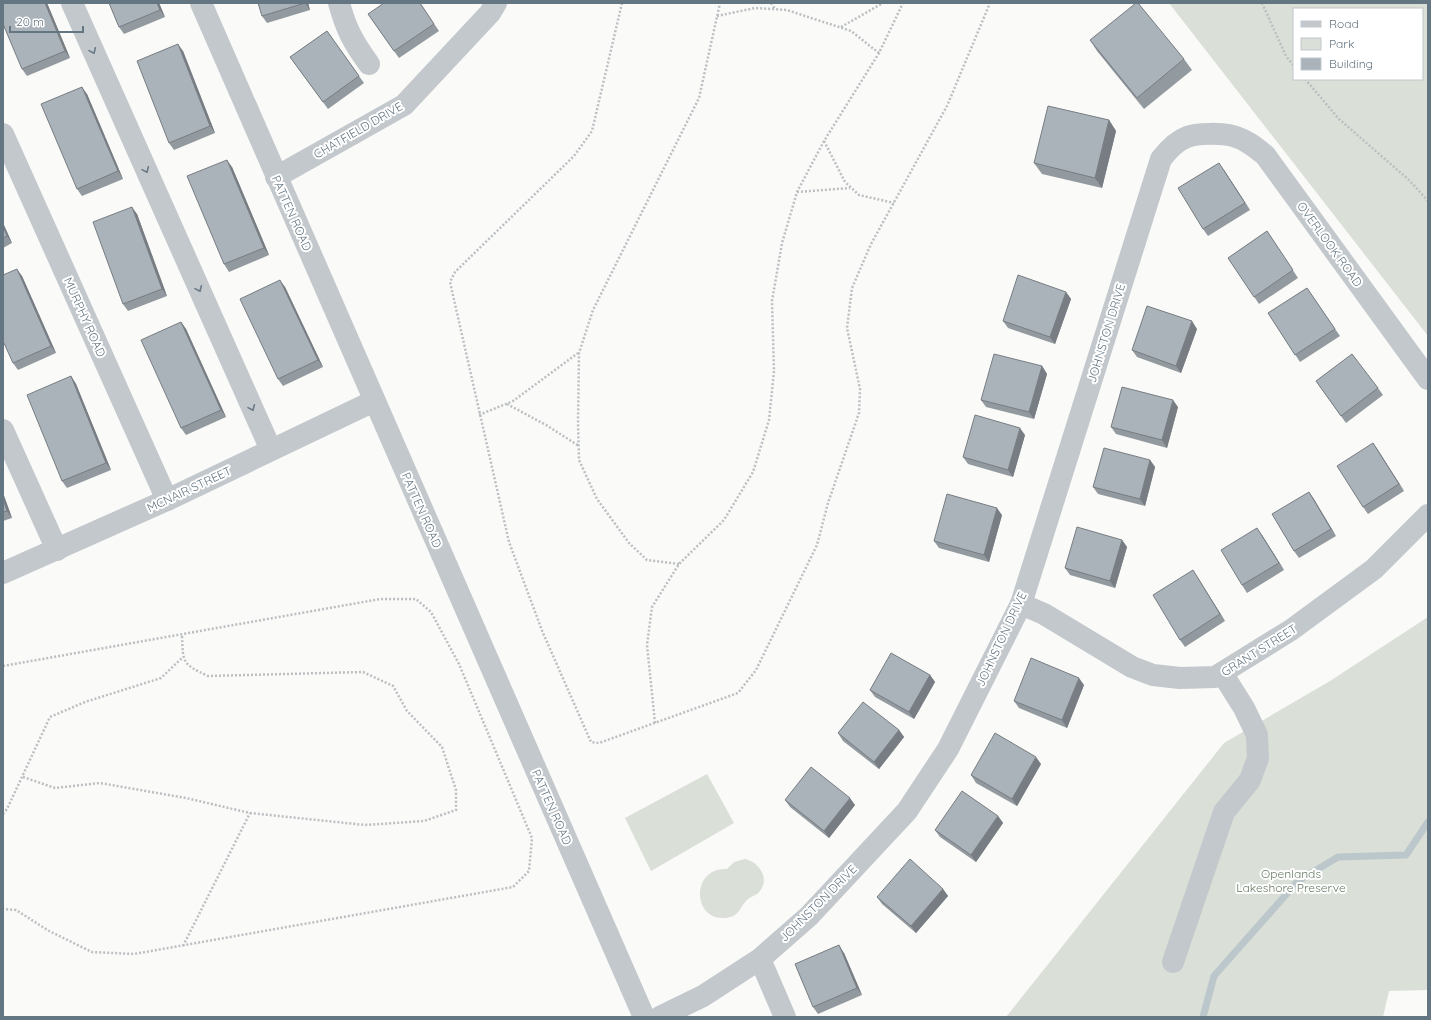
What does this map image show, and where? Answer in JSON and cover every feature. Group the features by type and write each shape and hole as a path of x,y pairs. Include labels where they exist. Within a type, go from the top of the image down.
{"street":[{"path":"72,3 271,450"},
{"name":"PATTEN ROAD","path":"201,3 644,1017"},
{"path":"339,3 345,25 352,40 369,64"},
{"name":"CHATFIELD DRIVE","path":"276,177 404,105 490,13 496,3"},
{"name":"MURPHY ROAD","path":"3,134 166,500"},
{"name":"OVERLOOK ROAD","path":"1214,134 1233,136 1250,143 1265,154 1428,379"},
{"name":"JOHNSTON DRIVE","path":"660,1017 703,996 760,959 810,916 907,811 948,748 1020,604 1161,159 1170,148 1187,137 1214,134"},
{"name":"MCNAIR STREET","path":"3,573 166,500 374,401"},
{"path":"3,430 57,550"},
{"name":"GRANT STREET","path":"1020,604 1044,614 1132,667 1153,675 1180,678 1215,677 1291,630 1374,569 1428,515"},
{"path":"1173,962 1224,812 1250,780 1258,758 1257,735 1244,708 1222,673"},
{"path":"760,959 785,1017"}],"path":[{"path":"622,3 592,131 574,156 455,272 450,282 509,542 543,633 591,742 598,743 738,694 756,670 817,545 828,503 859,413 860,389 848,328 852,288 871,244 947,106 990,3"},
{"path":"679,564 647,560 629,543 597,499 580,460 579,353 593,310 699,98 720,3"},
{"path":"771,3 775,9"},
{"path":"840,28 883,3"},
{"path":"655,723 647,645 652,608 679,564 724,520 753,472 769,420 774,371 772,301 782,243 797,192 824,141 879,53 903,3"},
{"path":"1262,3 1286,56 1293,65"},
{"path":"718,16 755,8 787,10 851,31 879,53"},
{"path":"1306,80 1339,119 1409,180 1428,202"},
{"path":"824,141 845,182 850,188 859,195 894,202"},
{"path":"797,192 850,188"},
{"path":"480,415 513,401 579,353"},
{"path":"506,404 546,425 579,446"},
{"path":"3,666 380,599 416,599 431,612 459,664 532,838 529,871 513,887 134,954 92,952 49,931 16,910 3,909"},
{"path":"22,777 55,788 100,783 186,798 250,813 365,825 424,821 456,810 456,790 442,746 407,711 393,686 363,672 208,676 189,668 183,657 182,635"},
{"path":"3,814 50,717 85,702 161,678 183,657"},
{"path":"182,946 250,813"}],"green space":[{"path":"1169,3 1428,3 1428,336"},
{"name":"Openlands Lakeshore Preserve","path":"1428,617 1428,990 1389,991 1383,1017 1006,1017 1224,743 1330,681"},
{"path":"707,774 734,823 651,871 625,818"},
{"path":"745,859 755,863 762,871 764,881 763,886 758,893 744,903 738,912 733,916 724,918 713,916 706,911 701,903 700,894 702,884 707,876 715,871 727,869 734,862"}],"building":[{"path":"3,3 45,3 65,51 22,69 3,24"},
{"path":"109,3 157,3 160,10 119,27"},
{"path":"258,3 305,3 262,16"},
{"path":"384,3 420,3 434,24 394,51 368,14"},
{"path":"1136,3 1138,3 1184,59 1137,98 1090,40"},
{"path":"327,31 359,76 323,102 290,57"},
{"path":"178,44 210,126 169,143 137,61"},
{"path":"82,87 118,171 77,189 41,104"},
{"path":"1048,106 1109,120 1095,178 1034,163"},
{"path":"227,160 264,248 224,264 187,176"},
{"path":"1219,163 1245,203 1203,229 1178,188"},
{"path":"132,207 162,289 123,304 93,222"},
{"path":"3,226 7,236 3,238"},
{"path":"1267,231 1293,270 1254,297 1228,258"},
{"path":"17,269 51,346 13,363 3,341 3,275"},
{"path":"1018,275 1066,292 1050,337 1003,321"},
{"path":"280,280 318,360 278,379 240,299"},
{"path":"1307,288 1335,329 1295,355 1268,313"},
{"path":"1147,306 1192,321 1176,366 1132,350"},
{"path":"181,322 221,410 181,428 141,340"},
{"path":"994,354 1042,366 1029,412 981,400"},
{"path":"1352,354 1378,388 1341,416 1316,381"},
{"path":"71,376 106,463 62,481 27,395"},
{"path":"1122,387 1173,400 1162,440 1111,427"},
{"path":"975,415 1020,428 1008,470 963,457"},
{"path":"1373,443 1399,484 1363,507 1337,466"},
{"path":"1104,448 1150,460 1140,499 1093,487"},
{"path":"1309,492 1331,529 1294,551 1272,514"},
{"path":"947,494 997,508 984,555 934,541"},
{"path":"3,499 7,511 3,512"},
{"path":"1077,527 1122,540 1110,581 1065,568"},
{"path":"1257,528 1279,563 1242,585 1221,550"},
{"path":"1193,570 1220,614 1180,640 1153,595"},
{"path":"891,653 930,675 909,712 870,690"},
{"path":"1031,658 1079,678 1062,720 1014,701"},
{"path":"863,702 899,730 874,762 838,733"},
{"path":"995,733 1036,757 1012,799 971,775"},
{"path":"811,767 850,798 824,831 785,800"},
{"path":"962,791 998,816 971,855 935,830"},
{"path":"910,859 943,889 911,926 877,897"},
{"path":"839,945 857,988 813,1007 795,964"}],"waterway":[{"path":"1203,1017 1214,976 1298,881 1338,857 1406,855 1428,822"}]}
